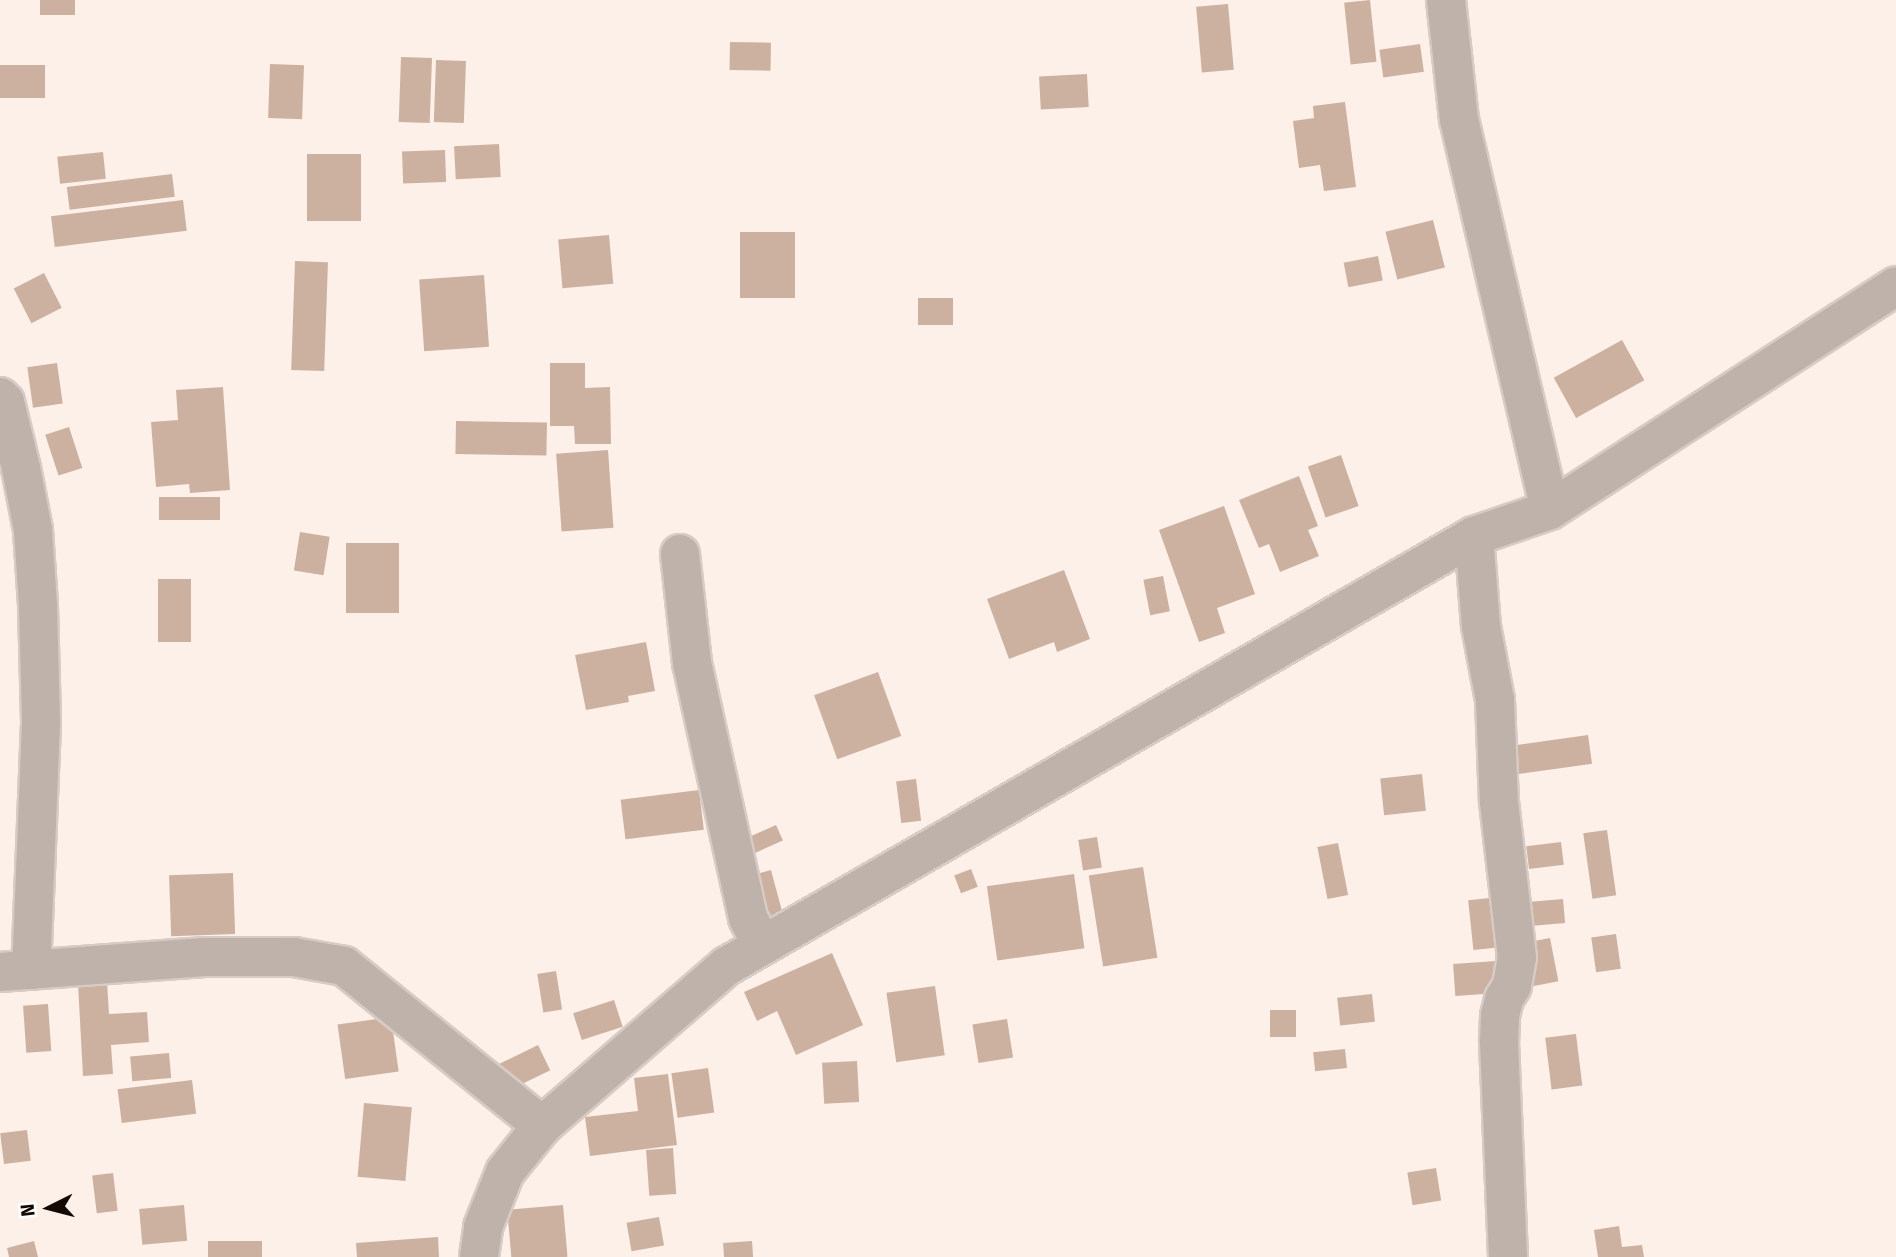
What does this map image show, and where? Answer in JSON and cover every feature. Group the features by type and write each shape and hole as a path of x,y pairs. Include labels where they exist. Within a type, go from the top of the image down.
{"street":[{"path":"1446,0 1459,119 1550,510"},
{"path":"479,1257 483,1227 505,1172 542,1126 727,966 1475,536 1550,510 1896,286"},
{"path":"0,397 5,402 33,530 38,606 41,723 16,971 204,957 294,957 344,966 542,1126"},
{"path":"1475,536 1483,638 1495,700 1499,802 1517,957 1512,986 1504,999 1500,1016 1499,1042 1508,1257"},
{"path":"680,554 691,663 748,918 762,946"}],"building":[{"path":"40,0 75,0 75,15 40,15"},
{"path":"1370,0 1376,62 1351,64 1344,3"},
{"path":"1228,4 1234,70 1202,73 1196,7"},
{"path":"730,42 771,43 771,71 730,70"},
{"path":"1420,44 1424,72 1383,77 1379,50"},
{"path":"401,57 432,58 430,123 399,122"},
{"path":"436,60 466,61 464,123 434,122"},
{"path":"270,64 304,65 302,119 268,118"},
{"path":"0,65 45,65 45,98 0,98"},
{"path":"1087,74 1089,107 1041,109 1039,77"},
{"path":"1345,102 1356,187 1324,191 1320,165 1299,168 1293,121 1314,118 1313,106"},
{"path":"499,144 501,177 456,179 454,146"},
{"path":"445,150 446,182 403,183 402,152"},
{"path":"103,152 106,179 60,184 57,157"},
{"path":"307,154 361,154 361,221 307,221"},
{"path":"172,174 175,197 70,210 67,187"},
{"path":"183,200 187,231 55,247 51,216"},
{"path":"1433,220 1445,268 1397,279 1385,232"},
{"path":"740,232 795,232 795,298 740,298"},
{"path":"609,235 613,284 562,288 558,239"},
{"path":"1378,256 1383,281 1348,287 1344,263"},
{"path":"295,261 328,262 324,371 291,370"},
{"path":"44,273 62,308 31,323 14,288"},
{"path":"484,275 489,347 424,351 419,280"},
{"path":"918,298 953,298 953,325 918,325"},
{"path":"1622,340 1644,380 1576,418 1554,378"},
{"path":"57,363 63,404 33,408 27,367"},
{"path":"550,363 585,363 585,388 610,387 611,444 575,444 574,426 550,426"},
{"path":"223,387 230,490 190,493 189,484 156,487 151,422 178,420 176,390"},
{"path":"456,421 547,423 546,456 455,454"},
{"path":"69,427 82,468 59,476 45,435"},
{"path":"608,450 613,528 562,531 556,454"},
{"path":"1341,455 1359,506 1325,517 1308,466"},
{"path":"1299,476 1318,526 1308,530 1319,556 1280,572 1269,544 1259,548 1239,500"},
{"path":"159,497 220,497 220,520 159,520"},
{"path":"1224,506 1255,594 1217,608 1225,633 1199,642 1159,530"},
{"path":"300,532 330,537 324,575 294,571"},
{"path":"346,543 399,543 399,613 346,613"},
{"path":"1064,570 1090,639 1057,652 1054,642 1009,659 987,599"},
{"path":"1163,576 1170,611 1150,615 1143,580"},
{"path":"158,579 191,579 191,642 158,642"},
{"path":"646,642 655,691 628,696 629,702 586,710 575,655"},
{"path":"878,672 901,736 837,759 814,695"},
{"path":"1588,735 1592,764 1515,775 1511,746"},
{"path":"1422,774 1426,811 1384,815 1380,778"},
{"path":"916,779 921,821 901,823 896,781"},
{"path":"699,790 704,830 625,839 621,800"},
{"path":"776,825 783,841 750,855 743,840"},
{"path":"1607,830 1616,895 1592,899 1583,833"},
{"path":"1097,837 1102,868 1083,871 1078,840"},
{"path":"1561,842 1564,865 1529,869 1526,846"},
{"path":"1338,843 1348,895 1327,899 1317,847"},
{"path":"1143,867 1157,958 1103,966 1089,876"},
{"path":"971,869 978,887 961,893 954,875"},
{"path":"771,870 783,916 757,923 745,877"},
{"path":"233,873 235,934 171,936 169,875"},
{"path":"1074,874 1084,948 997,961 987,886"},
{"path":"1500,897 1505,947 1473,950 1468,900"},
{"path":"1563,899 1565,923 1533,926 1531,902"},
{"path":"1616,934 1621,969 1596,972 1591,937"},
{"path":"1550,938 1558,981 1529,987 1521,944"},
{"path":"832,953 863,1025 796,1055 777,1011 757,1021 744,992"},
{"path":"1496,961 1498,993 1455,996 1453,964"},
{"path":"556,971 562,1010 543,1012 537,974"},
{"path":"107,982 109,1014 147,1012 149,1042 111,1045 113,1074 83,1076 78,984"},
{"path":"935,986 945,1055 896,1062 886,993"},
{"path":"1372,994 1375,1022 1340,1026 1337,998"},
{"path":"614,1000 623,1027 582,1040 573,1013"},
{"path":"48,1004 51,1051 26,1053 23,1006"},
{"path":"1270,1010 1296,1010 1296,1037 1270,1037"},
{"path":"391,1017 399,1071 345,1079 338,1025"},
{"path":"1007,1019 1013,1058 979,1063 972,1024"},
{"path":"1576,1034 1582,1086 1552,1089 1545,1038"},
{"path":"538,1045 550,1070 512,1089 499,1064"},
{"path":"1345,1049 1347,1068 1315,1071 1313,1052"},
{"path":"169,1053 171,1078 132,1081 130,1056"},
{"path":"857,1061 859,1102 824,1104 822,1063"},
{"path":"708,1068 714,1113 678,1118 671,1073"},
{"path":"668,1074 677,1145 590,1156 585,1117 638,1111 634,1078"},
{"path":"192,1080 196,1114 122,1123 118,1089"},
{"path":"364,1103 412,1107 405,1181 358,1177"},
{"path":"27,1130 31,1161 4,1164 0,1133"},
{"path":"673,1148 676,1194 649,1196 646,1150"},
{"path":"1436,1168 1441,1201 1413,1205 1407,1173"},
{"path":"113,1173 118,1211 97,1213 92,1176"},
{"path":"184,1205 187,1241 142,1245 139,1209"},
{"path":"563,1205 568,1257 511,1257 507,1210"},
{"path":"659,1217 664,1246 632,1251 627,1223"},
{"path":"1619,1226 1622,1247 1642,1245 1644,1257 1598,1257 1594,1230"},
{"path":"438,1237 439,1257 357,1257 356,1243"},
{"path":"34,1241 38,1257 9,1257 7,1248"},
{"path":"208,1241 262,1241 262,1257 208,1257"},
{"path":"752,1241 753,1257 724,1257 723,1243"}]}
